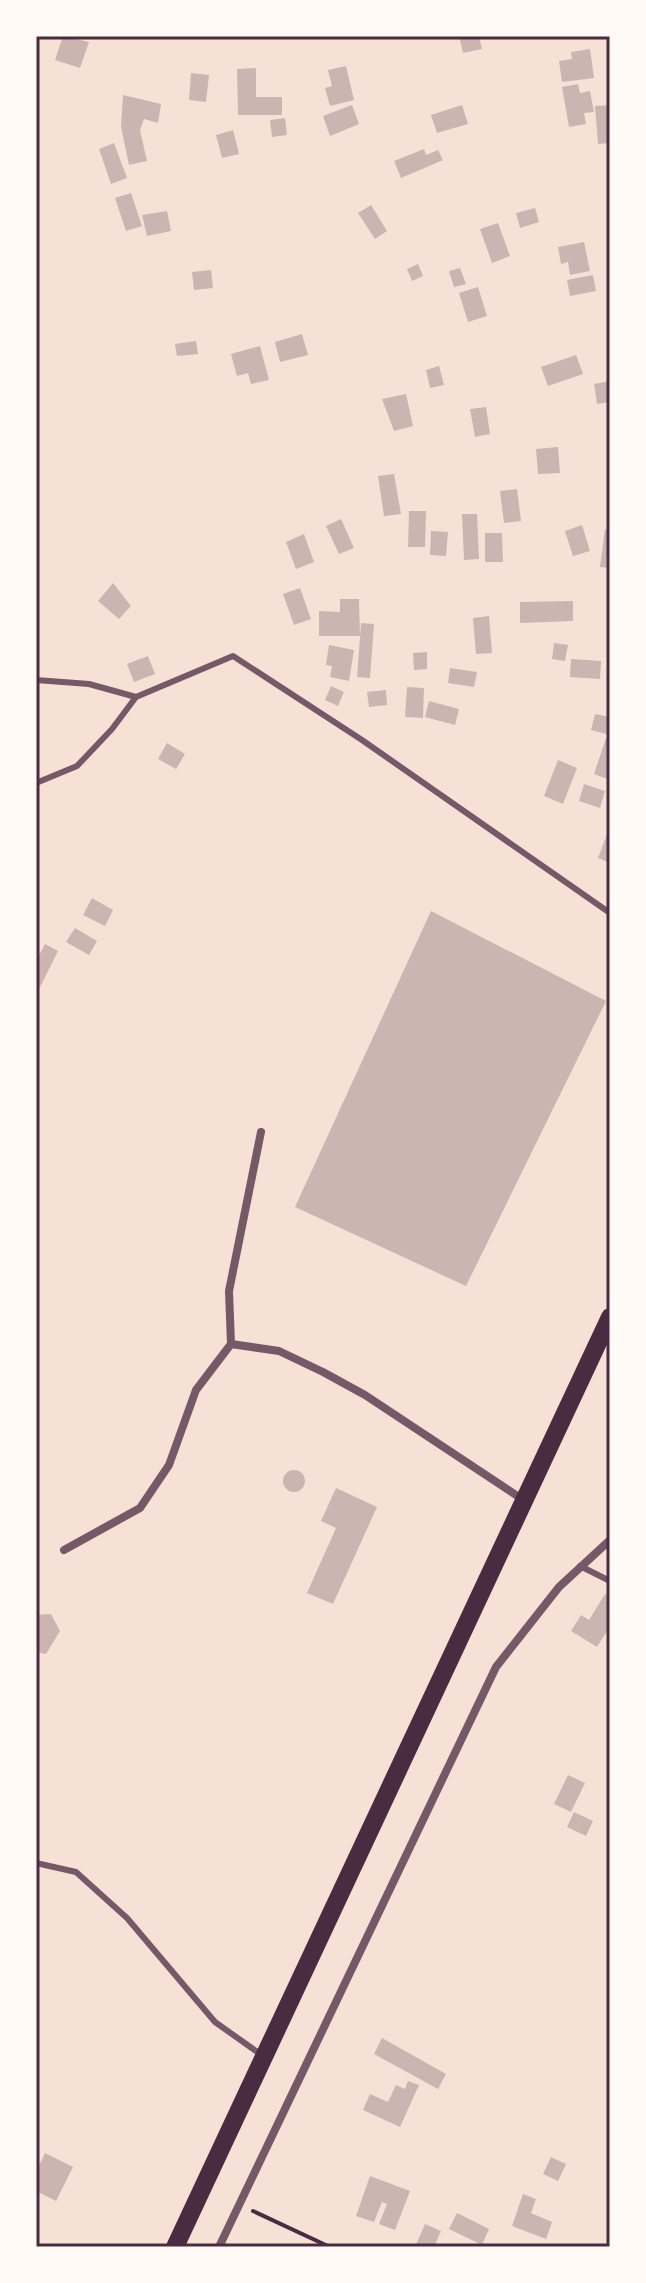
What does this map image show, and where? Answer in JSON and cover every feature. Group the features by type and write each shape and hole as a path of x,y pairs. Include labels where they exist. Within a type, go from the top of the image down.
{"highway":[{"path":"175,2247 610,1317"}],"street":[{"path":"64,1550 140,1508 169,1465 196,1390 231,1344 229,1291 261,1132"},
{"path":"231,1344 279,1351 323,1372 365,1395 525,1502"},
{"path":"219,2247 320,2029 496,1667 559,1587 610,1540"}],"lane":[{"path":"36,783 77,766 112,729 136,697 233,656 362,740 610,913"},
{"path":"36,680 89,684 136,697"},
{"path":"580,1566 610,1581"},
{"path":"36,1863 76,1872 127,1918 215,2022 263,2056"}],"path":[{"path":"240,2205 330,2247"}],"building":[{"path":"63,36 89,42 80,68 55,60"},
{"path":"459,36 479,36 482,49 463,53"},
{"path":"590,49 594,78 562,82 559,61 572,59 571,52"},
{"path":"346,66 354,100 330,106 325,88 332,86 328,70"},
{"path":"256,68 256,97 282,97 282,115 238,115 237,69"},
{"path":"191,73 209,75 206,102 189,100"},
{"path":"578,84 580,93 590,91 594,112 584,113 586,124 569,127 562,87"},
{"path":"123,95 161,104 158,123 144,119 140,130 147,161 129,165 121,127"},
{"path":"352,105 359,124 330,136 323,116"},
{"path":"462,105 468,124 437,133 431,115"},
{"path":"610,105 610,143 598,144 595,106"},
{"path":"285,118 287,135 272,137 270,120"},
{"path":"233,130 239,154 222,158 216,135"},
{"path":"114,143 127,178 111,184 99,149"},
{"path":"424,149 426,155 438,150 443,160 401,178 394,161"},
{"path":"131,193 142,226 126,231 115,198"},
{"path":"371,205 387,231 375,239 358,213"},
{"path":"535,208 539,222 520,228 516,213"},
{"path":"167,211 171,231 147,236 142,215"},
{"path":"498,223 510,256 492,263 480,229"},
{"path":"584,242 590,271 570,275 568,262 561,264 558,247"},
{"path":"418,264 423,276 412,281 407,269"},
{"path":"460,268 466,284 454,287 449,271"},
{"path":"211,270 213,288 194,290 192,272"},
{"path":"593,275 596,291 570,296 567,280"},
{"path":"478,287 487,316 468,322 459,293"},
{"path":"302,334 308,355 280,362 275,342"},
{"path":"196,341 198,354 177,356 175,344"},
{"path":"260,346 269,380 251,384 248,373 237,376 231,354"},
{"path":"576,355 583,374 548,386 541,367"},
{"path":"439,366 444,385 430,388 426,370"},
{"path":"610,381 610,402 597,404 594,384"},
{"path":"406,394 413,426 394,431 382,399"},
{"path":"486,407 490,434 475,437 470,409"},
{"path":"558,447 560,473 538,474 536,449"},
{"path":"394,474 401,514 384,516 378,476"},
{"path":"517,489 521,521 504,523 500,491"},
{"path":"409,511 426,511 425,547 408,547"},
{"path":"462,514 477,514 479,559 464,560"},
{"path":"341,519 354,548 339,554 326,526"},
{"path":"582,525 590,551 573,556 565,531"},
{"path":"605,529 610,530 610,568 600,567"},
{"path":"431,531 448,532 446,556 430,555"},
{"path":"485,533 502,533 503,562 485,562"},
{"path":"304,534 314,562 296,569 286,542"},
{"path":"113,583 131,606 119,619 98,601"},
{"path":"300,588 311,619 294,625 283,594"},
{"path":"340,599 359,599 360,636 319,636 319,611 340,612"},
{"path":"573,601 573,621 520,623 520,602"},
{"path":"489,616 492,653 476,654 473,618"},
{"path":"361,623 374,624 370,678 357,677"},
{"path":"554,643 568,645 565,661 552,659"},
{"path":"329,645 354,650 349,681 330,677 332,666 326,665"},
{"path":"427,652 427,669 414,670 413,653"},
{"path":"148,656 155,674 134,682 127,664"},
{"path":"571,659 601,661 600,679 570,677"},
{"path":"450,668 477,672 474,687 448,683"},
{"path":"331,686 344,692 338,706 325,700"},
{"path":"407,687 424,688 423,718 405,717"},
{"path":"386,690 387,705 369,707 367,692"},
{"path":"429,701 459,709 455,725 425,717"},
{"path":"595,714 610,717 610,735 591,730"},
{"path":"606,738 610,739 610,780 594,774"},
{"path":"167,743 185,754 176,769 158,759"},
{"path":"558,760 577,768 563,804 544,796"},
{"path":"584,784 605,791 600,808 579,801"},
{"path":"610,826 610,863 598,858"},
{"path":"92,898 113,910 105,926 83,915"},
{"path":"431,911 606,1001 466,1286 295,1207"},
{"path":"75,928 97,941 89,955 66,942"},
{"path":"45,944 58,951 39,989 36,961"},
{"path":"294,1470 302,1473 305,1481 302,1489 294,1492 286,1489 283,1481 286,1473"},
{"path":"336,1488 377,1507 333,1604 307,1593 336,1528 321,1521"},
{"path":"605,1594 610,1597 610,1626 597,1647 571,1631 581,1615 589,1620"},
{"path":"51,1614 60,1631 46,1654 36,1652 36,1615"},
{"path":"568,1775 585,1783 571,1812 554,1804"},
{"path":"574,1812 593,1821 586,1836 567,1827"},
{"path":"382,2038 446,2074 438,2089 374,2054"},
{"path":"408,2081 419,2085 400,2127 363,2110 370,2094 388,2102 396,2085 405,2089"},
{"path":"45,2153 73,2167 56,2201 36,2191 36,2172"},
{"path":"551,2157 566,2164 558,2181 543,2174"},
{"path":"370,2176 410,2191 395,2230 379,2224 387,2204 382,2202 374,2222 356,2216"},
{"path":"523,2194 536,2199 531,2213 552,2222 546,2239 512,2226"},
{"path":"457,2213 489,2229 482,2245 449,2229"},
{"path":"425,2224 441,2231 434,2247 415,2247"}]}
